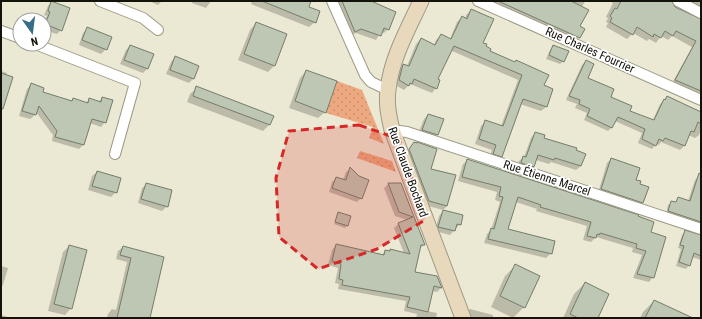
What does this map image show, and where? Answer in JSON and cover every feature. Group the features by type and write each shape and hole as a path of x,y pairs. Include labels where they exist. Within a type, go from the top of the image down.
{"main road":[{"name":"Rue Claude Bochard","path":"421,1 394,60 388,90 388,113 392,130 463,318"}],"street":[{"path":"100,1 143,18 158,30"},
{"path":"332,1 365,75 371,82 388,90"},
{"name":"Rue Charles Fourrier","path":"478,1 701,100"},
{"path":"678,1 701,13"},
{"path":"1,31 12,35"},
{"path":"52,51 135,83 115,154"},
{"name":"Rue Étienne Marcel","path":"392,130 407,132 701,229"}],"highlighted area":[{"path":"359,125 399,139 425,220 377,249 318,269 279,237 276,178 289,131"}],"shaded area":[{"path":"337,81 362,90 384,144 369,138 373,127 326,113"},
{"path":"360,151 392,161 396,172 357,158"}],"building":[{"path":"51,1 70,8 62,31 52,27 52,12 48,11"},
{"path":"262,1 311,1 309,7 320,11 316,23"},
{"path":"342,1 371,1 396,12 389,30 384,28 381,36 361,29 355,32"},
{"path":"498,1 571,1 589,10 580,26 585,29 580,38"},
{"path":"621,1 672,1 675,7 701,19 701,91 675,80 696,41 676,31 673,36 665,31 661,38 654,34 653,37 637,27 633,35 610,22 612,18 610,16 615,8 617,9"},
{"path":"471,9 494,19 483,43 487,44 486,46 491,49 490,51 515,62 516,60 549,75 544,85 553,89 547,107 523,99 502,157 493,154 496,145 479,139 485,120 503,126 522,75 454,46 438,79 440,80 437,89 414,79 412,84 410,83 409,86 399,80 403,64 409,66 421,38 435,45 441,34 451,39 462,16 467,19"},
{"path":"256,22 287,34 275,66 244,54"},
{"path":"87,27 112,37 107,50 82,40"},
{"path":"130,45 154,54 148,69 124,60"},
{"path":"553,45 569,51 564,62 549,55"},
{"path":"175,56 199,66 194,79 170,70"},
{"path":"586,60 594,64 588,78 614,89 611,97 632,106 630,111 654,120 664,99 665,100 667,96 701,112 701,124 698,122 694,132 691,131 685,146 665,138 663,141 659,139 656,146 642,139 645,129 618,117 612,128 587,116 590,109 579,104 580,100 569,96"},
{"path":"306,70 337,81 326,113 295,101"},
{"path":"1,73 13,77 3,109 1,109"},
{"path":"31,83 44,88 43,92 72,101 73,98 88,103 89,98 101,102 102,97 113,100 106,123 92,119 84,145 55,137 57,131 39,106 36,115 22,111"},
{"path":"196,86 274,116 270,125 193,96"},
{"path":"428,114 444,119 438,135 422,130"},
{"path":"535,132 545,135 544,138 577,148 576,150 586,154 581,166 555,158 554,160 538,155 534,167 521,163 523,156 526,157"},
{"path":"414,142 437,149 431,169 456,175 447,206 429,201 409,149"},
{"path":"611,158 640,168 636,180 641,181 640,184 649,187 643,203 601,189"},
{"path":"467,159 639,215 638,216 654,222 651,232 666,237 654,278 637,274 646,251 636,248 637,244 600,233 599,235 597,234 596,238 587,236 591,222 540,207 541,205 518,197 508,229 555,241 552,254 488,239 491,228 494,229 503,197 499,196 501,187 462,177"},
{"path":"350,167 359,176 369,180 362,199 332,188 336,177 346,180"},
{"path":"97,171 121,178 117,193 92,186"},
{"path":"699,173 701,174 701,222 668,211 671,201 676,202 678,197 690,201"},
{"path":"146,183 172,190 168,207 141,199"},
{"path":"388,183 401,183 425,245 421,245 415,272 437,276 442,288 434,286 428,312 407,307 410,297 342,285 343,280 339,279 341,264 332,261 336,244 384,255 385,250 390,251 390,249 410,254 398,223 413,217 399,212"},
{"path":"443,210 463,215 461,225 457,224 455,231 438,227"},
{"path":"338,212 351,216 348,226 335,222"},
{"path":"685,230 701,235 701,256 694,253 690,266 679,262 684,246 680,245"},
{"path":"69,245 87,250 72,309 54,304"},
{"path":"123,246 164,257 150,318 117,318 131,258 120,255"},
{"path":"515,264 540,276 525,308 500,296"},
{"path":"585,282 609,294 598,318 578,318 570,314"},
{"path":"654,300 693,318 645,318"}]}
